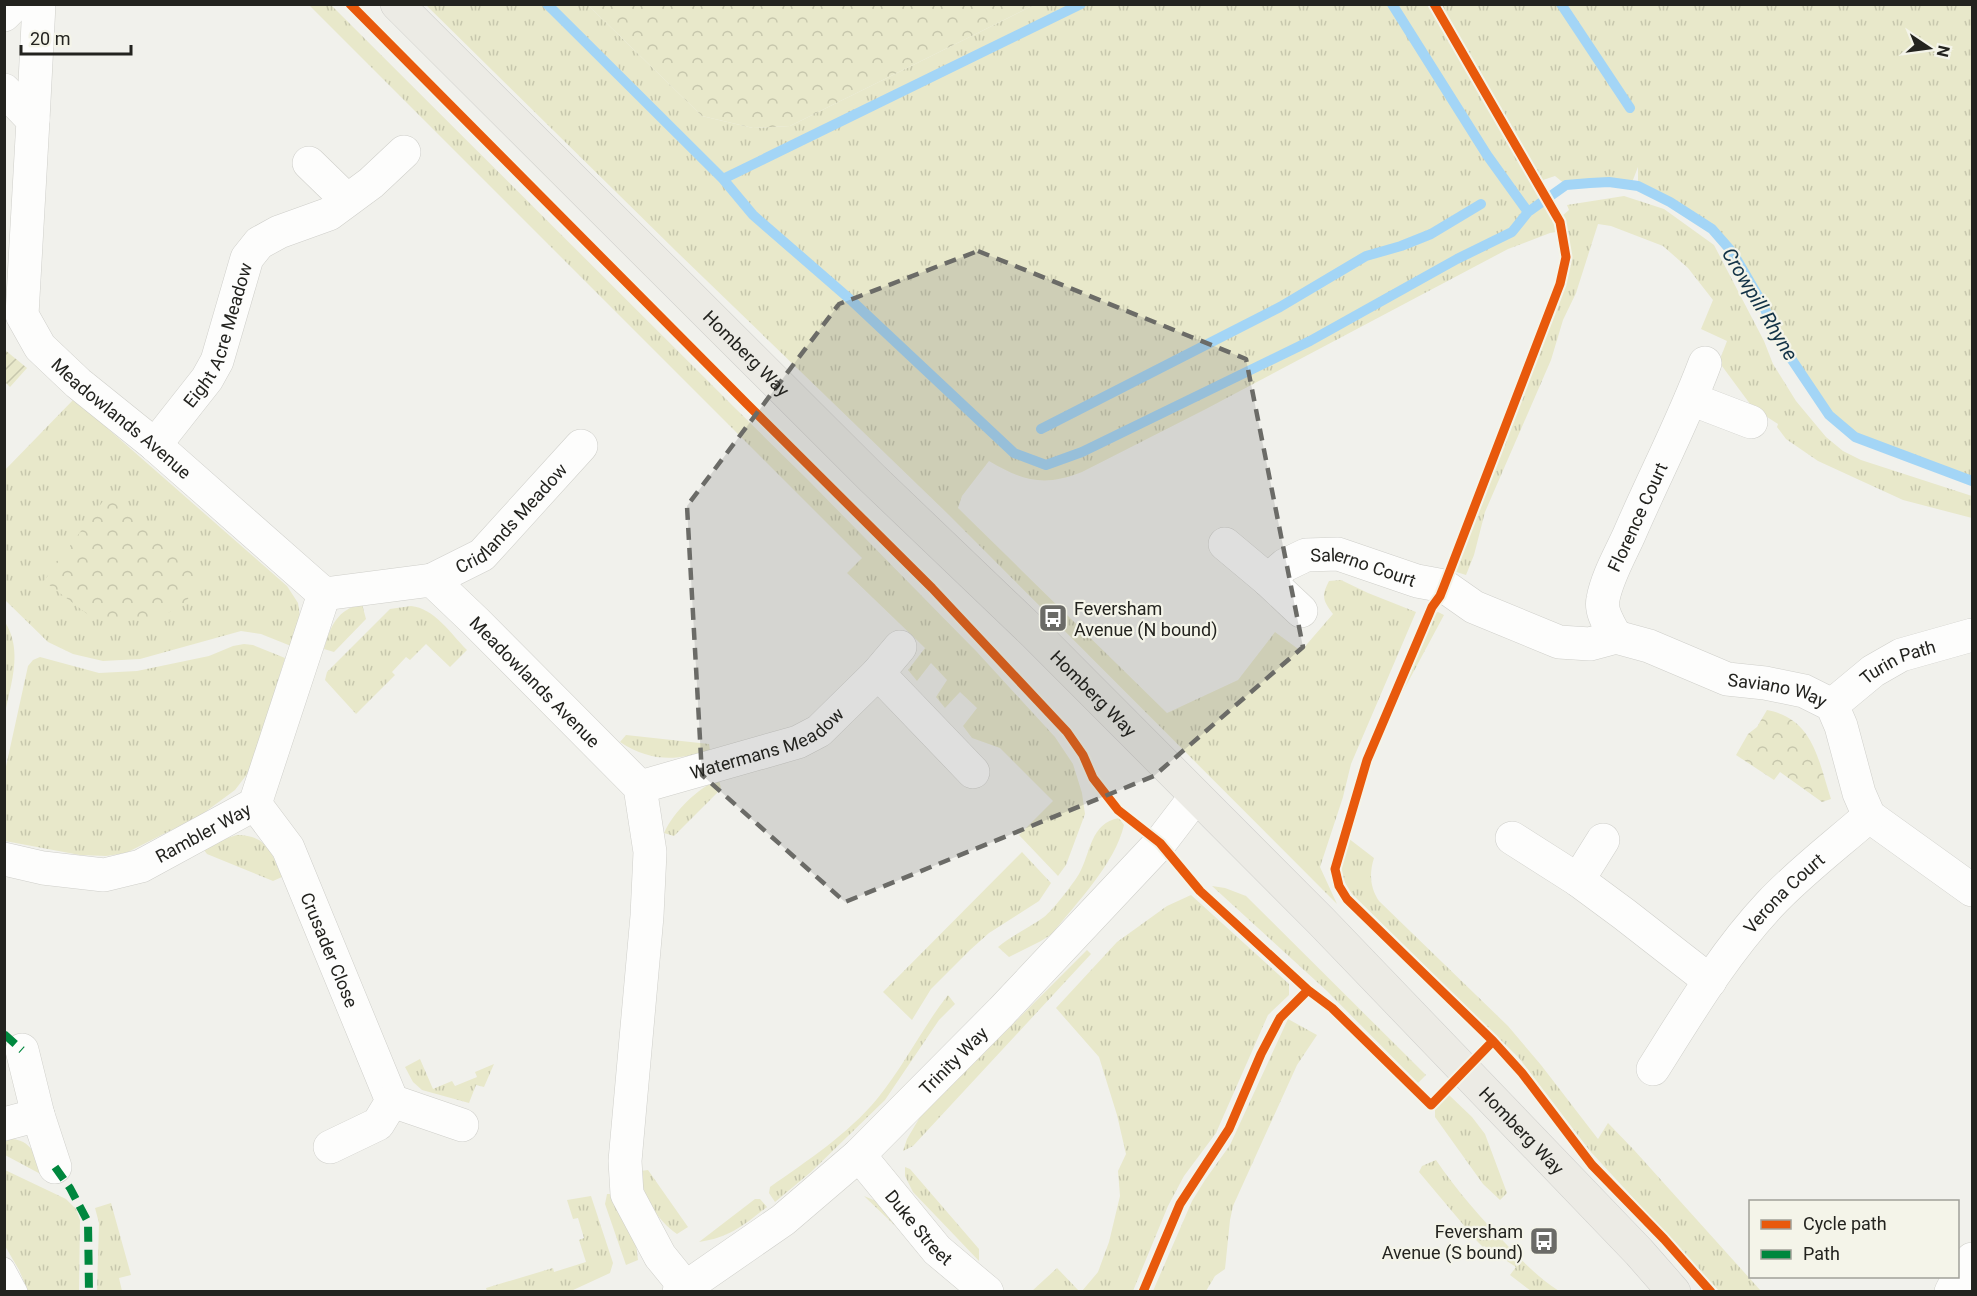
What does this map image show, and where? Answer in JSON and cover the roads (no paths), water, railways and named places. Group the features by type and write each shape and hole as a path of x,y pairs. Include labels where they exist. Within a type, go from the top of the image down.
{"main road":[{"name":"Homberg Way","path":"397,4 764,371 1035,634 1321,921 1639,1252 1674,1292"}],"street":[{"path":"4,15 15,4"},
{"name":"Meadowlands Avenue","path":"39,4 33,120 13,319 78,383 155,445 324,594"},
{"path":"4,90 33,120"},
{"name":"Eight Acre Meadow","path":"155,445 207,379 217,361 247,258 260,243 279,232 329,214 371,183 404,152"},
{"path":"309,163 348,200"},
{"name":"Florence Court","path":"1616,637 1606,619 1602,601 1608,582 1705,363"},
{"path":"1691,399 1751,422"},
{"name":"Cridlands Meadow","path":"432,580 482,555 581,446"},
{"path":"1225,544 1301,611"},
{"name":"Salerno Court","path":"1268,580 1286,565 1306,555 1338,554 1417,581 1444,586 1474,607 1559,642"},
{"path":"324,594 432,580"},
{"name":"Meadowlands Avenue","path":"432,580 640,787"},
{"name":"Rambler Way","path":"4,860 43,868 104,875 141,866 255,804 324,594"},
{"name":"Turin Path","path":"1832,705 1873,671 1901,655 1972,635"},
{"name":"Saviano Way","path":"1559,642 1590,644 1616,637 1649,646 1727,679 1766,683 1804,691 1832,705 1841,726 1859,793 1869,816"},
{"name":"Watermans Meadow","path":"640,787 798,742 819,731 878,673 900,647"},
{"path":"878,673 974,772"},
{"path":"640,787 650,852 647,916 625,1161 627,1194 660,1256 683,1290"},
{"name":"Trinity Way","path":"683,1290 783,1220 859,1155 994,1019 1160,843 1196,796"},
{"name":"Crusader Close","path":"255,804 288,848 392,1101"},
{"path":"1869,816 1972,890"},
{"name":"Verona Court","path":"1653,1069 1710,981 1770,904 1869,816"},
{"path":"1512,838 1578,880 1710,981"},
{"path":"1578,880 1603,840"},
{"path":"22,1050 38,1115 56,1167"},
{"path":"330,1147 378,1124 392,1101 462,1125"},
{"path":"4,1124 38,1115"},
{"name":"Duke Street","path":"859,1155 937,1250 987,1292"},
{"path":"1959,1276 1972,1259"},
{"path":"1951,1292 1958,1278"}],"lane":[{"path":"4,1268 17,1292"}],"waterway":[{"path":"547,4 723,179 753,215 852,301 1014,453 1046,465 1082,452 1310,341 1457,259 1512,232 1528,212"},
{"path":"723,179 1081,4"},
{"name":"Crowpill Rhyne","path":"1392,4 1487,155 1528,212 1566,185 1590,183 1609,182 1638,186 1670,202 1712,229 1733,253 1761,301 1782,345 1829,415 1855,437 1972,481"},
{"path":"1561,4 1630,108"},
{"path":"1041,429 1280,307 1366,256 1431,234 1481,204"}],"place":[{"name":"Feversham Avenue (N bound)","path":"1053,618"},
{"name":"Feversham Avenue (S bound)","path":"1544,1241"}]}
